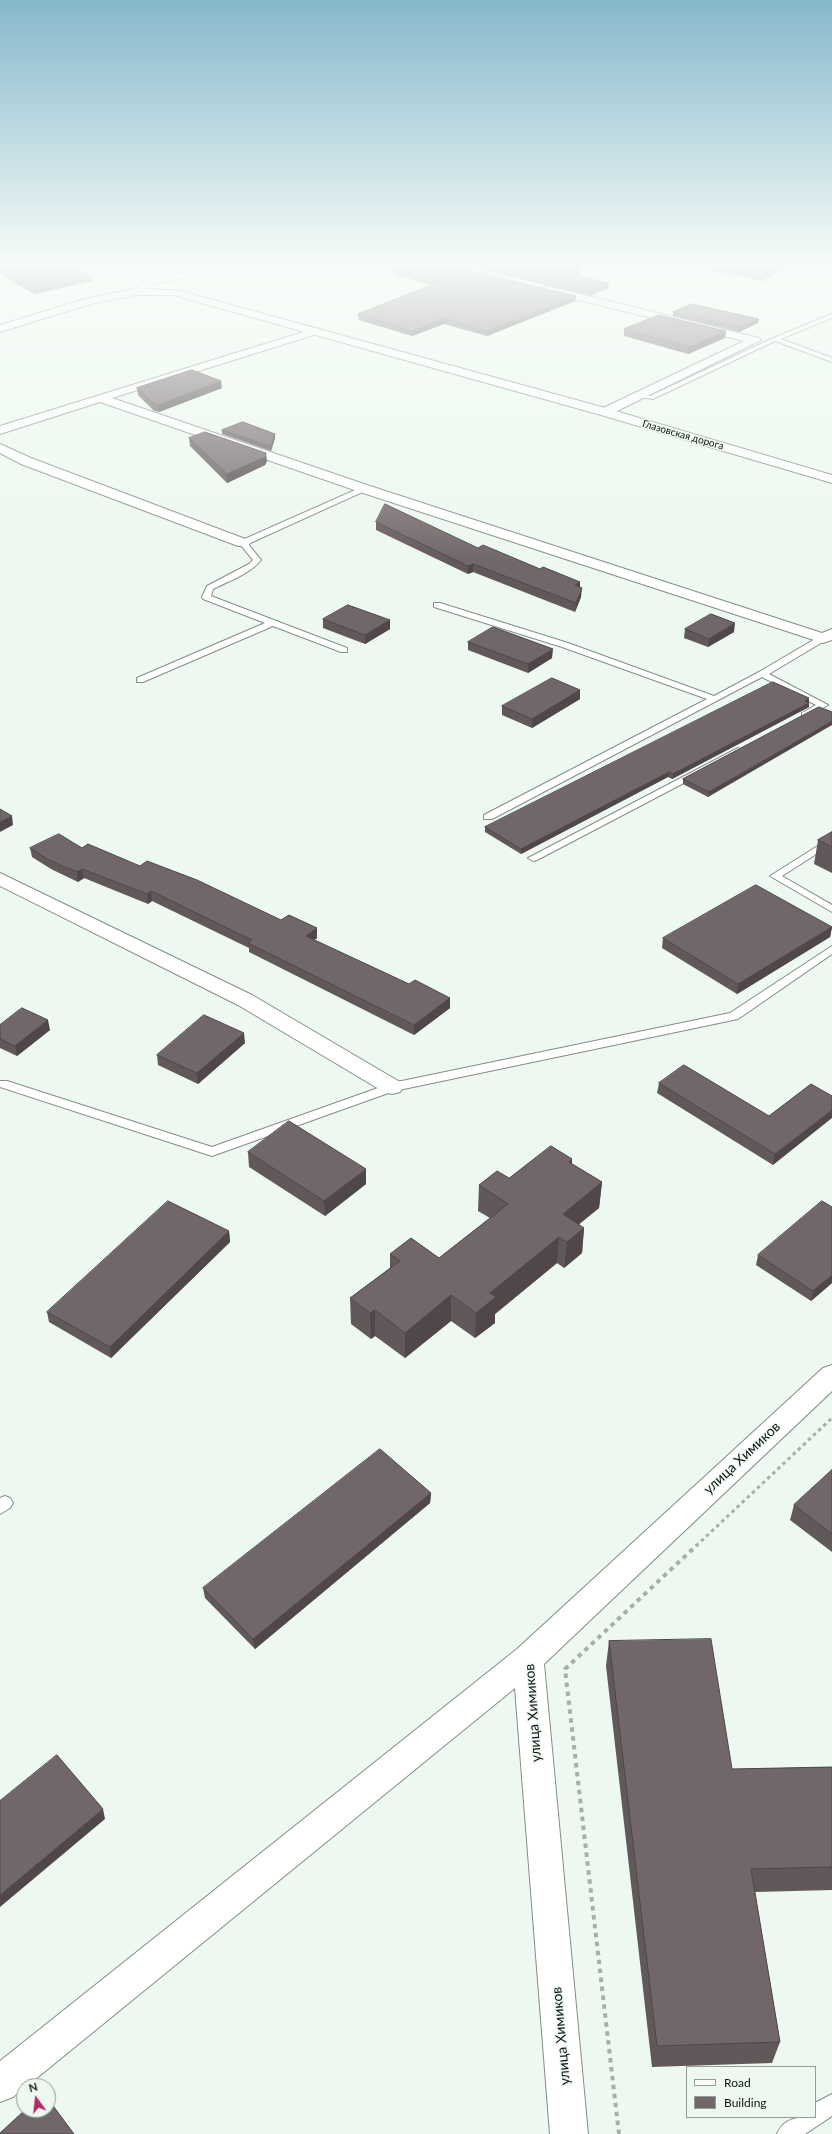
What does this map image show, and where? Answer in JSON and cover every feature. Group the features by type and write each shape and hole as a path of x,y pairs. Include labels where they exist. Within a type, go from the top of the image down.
{"street":[{"path":"0,430 208,365"},
{"name":"Глазовская дорога","path":"436,365 605,412 832,479"},
{"path":"605,412 703,365"},
{"path":"100,398 365,490 828,636"},
{"path":"0,448 26,461 243,543"},
{"path":"0,879 245,1000 392,1087"},
{"name":"улица Химиков","path":"569,2134 528,1659 832,1375"},
{"path":"0,2084 528,1659"}],"lane":[{"path":"637,396 651,398 721,365"},
{"path":"344,650 206,597 210,588 252,566 257,560 243,543 365,490"},
{"path":"437,606 565,645 715,699"},
{"path":"140,680 272,623"},
{"path":"488,817 762,674 828,636"},
{"path":"762,674 823,705 796,720"},
{"path":"533,858 747,745"},
{"path":"832,840 775,876 832,909"},
{"path":"3,1084 212,1152 392,1087 734,1016 832,948"},
{"path":"816,2115 832,2104"},
{"path":"787,2134 811,2118"}],"path":[{"path":"619,2134 565,1669 832,1418"}],"building":[{"path":"192,370 221,381 158,405 153,403 137,388"},
{"path":"243,422 275,434 271,447 222,430"},
{"path":"205,432 266,453 265,457 227,474 189,438"},
{"path":"385,504 478,548 483,545 540,569 543,567 580,582 575,585 582,588 576,603 473,564 468,566 376,522"},
{"path":"348,605 390,620 365,635 323,619"},
{"path":"711,614 735,623 709,639 685,629"},
{"path":"493,627 553,649 528,664 468,642"},
{"path":"552,678 580,690 532,719 502,706"},
{"path":"773,682 809,698 805,701 809,703 673,774 669,772 521,849 485,827"},
{"path":"819,707 832,712 832,721 709,792 683,779"},
{"path":"0,809 12,816 0,822"},
{"path":"832,832 832,847 818,840"},
{"path":"59,834 82,848 88,844 140,866 147,861 197,880 281,920 289,915 317,928 306,936 409,984 415,980 450,998 414,1025 248,943 252,940 151,891 147,894 82,869 77,872 49,860 30,848"},
{"path":"756,885 832,927 738,984 663,938"},
{"path":"22,1008 48,1020 15,1046 0,1039 0,1025"},
{"path":"204,1015 244,1033 197,1073 157,1055"},
{"path":"684,1065 769,1116 811,1084 832,1096 832,1110 775,1154 659,1083"},
{"path":"289,1121 366,1169 324,1201 248,1152"},
{"path":"551,1146 572,1159 569,1162 602,1182 563,1214 584,1228 567,1242 559,1237 490,1293 496,1297 476,1313 451,1295 405,1333 375,1310 370,1313 350,1298 400,1261 390,1254 411,1238 439,1258 508,1204 479,1185 497,1171 509,1178"},
{"path":"168,1201 229,1231 110,1347 47,1312"},
{"path":"822,1201 832,1207 832,1275 813,1291 758,1255"},
{"path":"380,1449 431,1493 253,1639 203,1588"},
{"path":"832,1470 832,1534 794,1505"},
{"path":"711,1639 732,1769 832,1767 832,1867 751,1869 780,2042 657,2046 609,1641"},
{"path":"57,1755 103,1809 0,1895 0,1801"},
{"path":"56,2110 74,2134 0,2134 16,2118 56,2118"}]}
